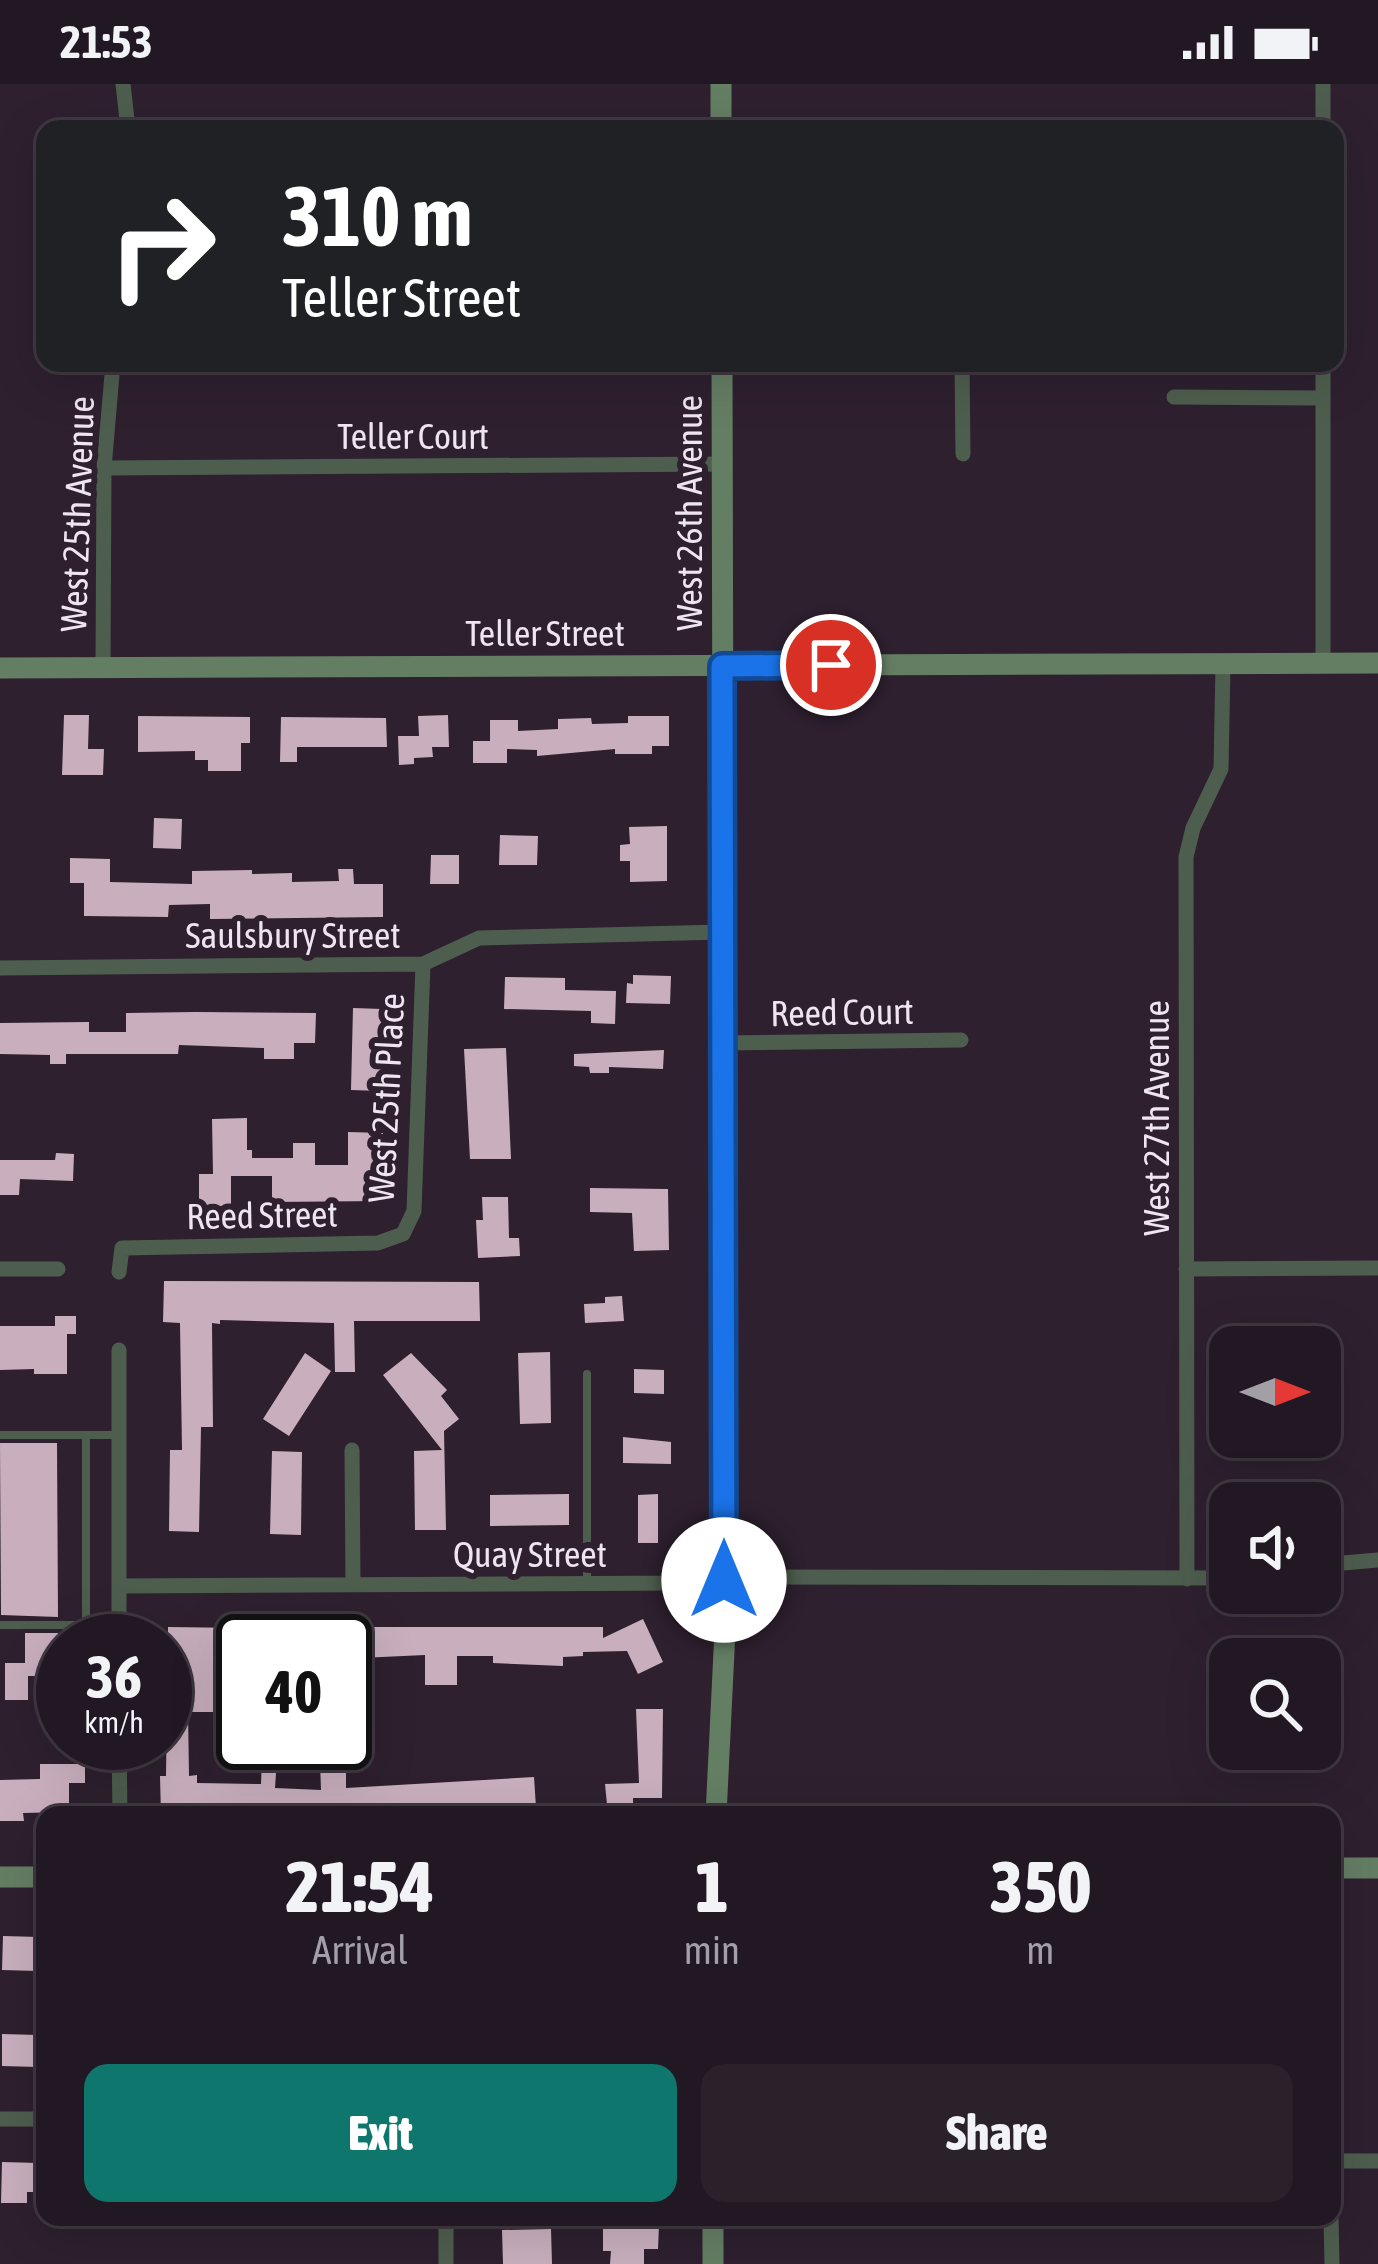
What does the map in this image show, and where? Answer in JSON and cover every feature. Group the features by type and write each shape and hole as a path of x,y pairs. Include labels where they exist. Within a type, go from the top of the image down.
{"street":[{"path":"123,84 127,120"},
{"path":"721,84 721,120"},
{"path":"1323,84 1323,120"},
{"name":"West 25th Avenue","path":"103,667 104,469 112,372"},
{"name":"West 26th Avenue","path":"716,1806 724,1580 722,372"},
{"path":"962,372 963,454"},
{"path":"1323,372 1323,663"},
{"path":"1174,398 1323,398"},
{"name":"Teller Court","path":"104,469 722,464"},
{"name":"Teller Street","path":"0,668 1378,663"},
{"name":"West 27th Avenue","path":"1187,1579 1186,857 1193,828 1221,770 1222,664"},
{"name":"Saulsbury Street","path":"0,968 423,964 478,938 723,932"},
{"name":"West 25th Place","path":"403,1234 414,1210 423,964"},
{"name":"Reed Court","path":"723,1043 961,1040"},
{"name":"Reed Street","path":"119,1272 122,1248 378,1243 403,1234"},
{"path":"0,1269 58,1268"},
{"path":"1186,1269 1378,1268"},
{"path":"119,1350 119,1614"},
{"path":"352,1450 353,1584"},
{"path":"1341,1563 1378,1560"},
{"name":"Quay Street","path":"119,1586 1209,1578"},
{"path":"119,1770 120,1806"},
{"path":"1341,1868 1378,1868"},
{"path":"0,1877 36,1877"},
{"path":"0,2120 36,2120"},
{"path":"1341,2161 1378,2161"},
{"path":"446,2226 446,2264"},
{"path":"713,2226 713,2264"},
{"path":"1331,2226 1332,2264"}],"lane":[{"path":"587,1374 587,1583"},
{"path":"0,1435 120,1435"},
{"path":"86,1436 86,1614"},
{"path":"0,1625 36,1625"}],"building":[{"path":"64,715 89,715 88,749 104,749 103,775 62,775"},
{"path":"448,715 449,747 432,747 433,757 399,765 398,736 419,736 418,716"},
{"path":"138,716 250,717 250,743 241,743 241,771 208,771 208,760 195,760 195,751 138,752"},
{"path":"628,716 669,716 669,746 652,746 652,754 615,754 615,749 537,756 537,750 507,749 507,763 473,763 473,741 490,741 490,720 518,720 518,731 558,729 558,719 628,723"},
{"path":"281,717 386,718 387,747 297,747 297,762 280,762"},
{"path":"154,818 182,819 181,849 153,848"},
{"path":"667,826 667,881 630,882 630,861 620,861 620,845 630,844 629,827"},
{"path":"500,835 538,836 537,865 499,865"},
{"path":"431,855 459,855 459,884 430,884"},
{"path":"70,858 110,859 110,882 192,884 192,871 252,870 252,874 292,873 292,882 339,881 338,869 353,869 354,884 383,884 383,917 210,919 210,904 169,905 168,917 84,916 84,883 70,883"},
{"path":"633,975 671,976 670,1004 626,1003 627,983 633,984"},
{"path":"505,977 565,978 565,990 616,991 615,1024 591,1023 591,1011 504,1009"},
{"path":"353,1008 382,1009 381,1091 351,1090"},
{"path":"126,1013 316,1013 315,1043 294,1043 294,1059 264,1059 264,1048 179,1045 178,1054 66,1054 66,1064 50,1064 50,1055 0,1054 0,1023 89,1022 89,1032 126,1032"},
{"path":"506,1048 511,1159 470,1159 464,1049"},
{"path":"664,1050 663,1069 609,1067 609,1073 590,1073 589,1067 574,1066 574,1054"},
{"path":"247,1118 247,1150 252,1150 252,1158 293,1158 293,1143 315,1143 315,1165 348,1165 348,1132 383,1133 382,1201 272,1202 272,1176 231,1176 231,1206 199,1206 199,1174 213,1174 212,1119"},
{"path":"56,1153 74,1154 73,1181 20,1179 19,1195 0,1195 0,1160 55,1160"},
{"path":"590,1188 668,1189 669,1250 634,1251 632,1213 590,1212"},
{"path":"482,1197 508,1197 509,1238 519,1238 520,1256 478,1258 476,1220 483,1220"},
{"path":"164,1281 479,1282 480,1321 354,1321 355,1372 335,1372 334,1323 212,1323 213,1427 201,1427 199,1532 169,1531 170,1450 182,1450 180,1323 163,1322"},
{"path":"622,1296 624,1321 585,1323 584,1304"},
{"path":"55,1316 76,1316 76,1334 67,1334 67,1374 0,1370 0,1326 55,1326"},
{"path":"550,1352 551,1423 520,1424 518,1353"},
{"path":"305,1353 331,1371 289,1436 263,1419"},
{"path":"411,1353 447,1390 441,1396 459,1419 444,1431 446,1530 415,1530 414,1451 442,1450 383,1375"},
{"path":"634,1369 664,1370 664,1394 634,1393"},
{"path":"623,1437 671,1442 671,1464 623,1463"},
{"path":"0,1443 57,1443 58,1614 1,1615"},
{"path":"272,1451 302,1452 301,1535 270,1534"},
{"path":"569,1494 569,1525 490,1526 490,1495"},
{"path":"658,1494 658,1543 638,1543 638,1495"},
{"path":"643,1619 663,1662 638,1674 627,1651 583,1652 583,1656 563,1657 563,1666 457,1656 457,1685 425,1685 425,1655 372,1657 372,1627 603,1627 603,1638"},
{"path":"192,1627 216,1628 216,1712 192,1712"},
{"path":"25,1633 36,1633 36,1676 28,1676 28,1700 5,1700 5,1663 25,1663"},
{"path":"636,1709 663,1709 662,1798 633,1798 633,1806 607,1806 605,1784 639,1783"},
{"path":"40,1770 85,1770 85,1783 69,1783 69,1806 36,1806 36,1813 23,1813 24,1821 0,1821 0,1780 40,1779"},
{"path":"166,1770 189,1770 189,1776 197,1775 197,1783 261,1784 262,1770 276,1770 275,1788 321,1790 320,1770 346,1770 346,1788 534,1777 536,1806 161,1806 160,1776 166,1776"},
{"path":"3,1936 36,1937 36,1971 2,1970"},
{"path":"2,2034 36,2035 36,2067 2,2066"},
{"path":"2,2162 36,2163 36,2192 27,2192 27,2203 1,2203"},
{"path":"603,2226 659,2226 658,2249 644,2249 644,2264 610,2264 611,2251 603,2251"},
{"path":"551,2229 552,2264 503,2264 502,2230"}],"route":[{"path":"724,1580 722,666 831,665"}]}
